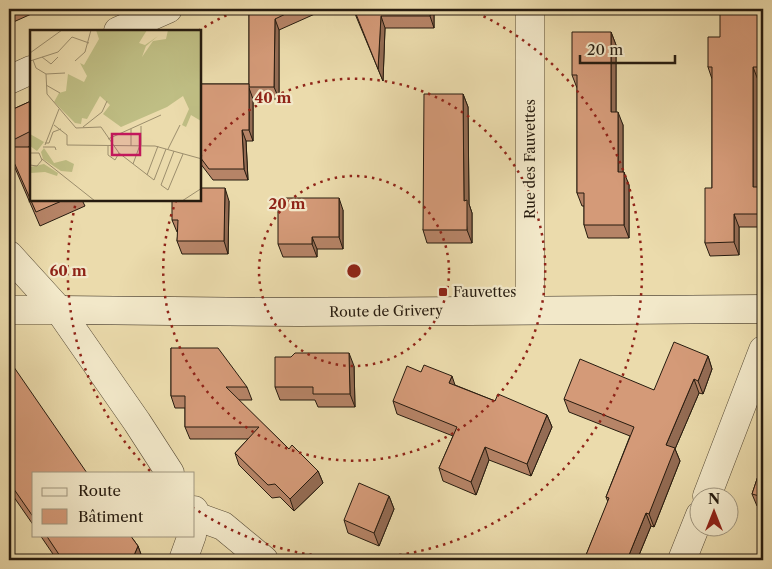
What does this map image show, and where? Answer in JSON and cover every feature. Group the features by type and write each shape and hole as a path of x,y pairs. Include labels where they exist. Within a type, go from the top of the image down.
{"street":[{"path":"120,30 168,9"},
{"name":"Rue des Fauvettes","path":"530,9 530,310"},
{"path":"9,80 30,70"},
{"path":"9,255 58,310 137,422 169,472"},
{"name":"Route de Grivery","path":"9,310 309,312 763,309"},
{"path":"711,486 763,350"},
{"path":"195,523 223,526 264,560"},
{"path":"183,560 190,536"},
{"path":"682,560 692,536"}],"building":[{"path":"249,9 296,9 275,19 274,87 249,87"},
{"path":"354,9 430,9 430,16 381,16 378,69"},
{"path":"720,9 759,9 759,37 763,37 763,67 753,67 753,187 758,187 758,214 734,214 734,242 705,243 705,188 712,188 712,67 708,67 708,37 720,37"},
{"path":"572,32 611,32 611,112 618,112 618,172 624,172 624,225 584,225 584,193 577,193 577,75 572,75"},
{"path":"201,84 249,84 249,130 242,130 244,169 209,169 201,158"},
{"path":"424,94 463,94 464,201 467,200 467,230 423,230"},
{"path":"30,101 30,132 9,142 9,111"},
{"path":"9,147 30,147 30,198 9,151"},
{"path":"201,188 225,188 224,241 177,241 178,220 172,220 172,201 201,201"},
{"path":"278,198 339,198 339,237 312,237 312,244 278,244"},
{"path":"31,201 62,201 36,212"},
{"path":"674,342 708,356 698,381 694,379 666,445 675,448 649,514 646,513 627,560 584,560 609,498 606,497 634,427 564,399 580,359 654,390"},
{"path":"171,348 218,348 247,387 226,387 289,449 292,445 318,471 290,499 275,484 268,485 235,453 259,427 185,427 185,396 171,396"},
{"path":"295,353 349,353 350,394 313,394 313,387 275,387 275,357 291,357"},
{"path":"9,360 86,472 32,472 32,515 9,482"},
{"path":"424,365 452,376 449,383 495,401 498,394 547,415 527,464 485,447 471,482 439,468 457,427 393,401 407,366 421,372"},
{"path":"763,461 763,497 752,494"},
{"path":"359,483 389,496 374,533 344,520"},
{"path":"47,536 131,536 138,546 132,560 59,560 60,556"}],"place":[{"name":"Fauvettes","path":"443,292"}]}
